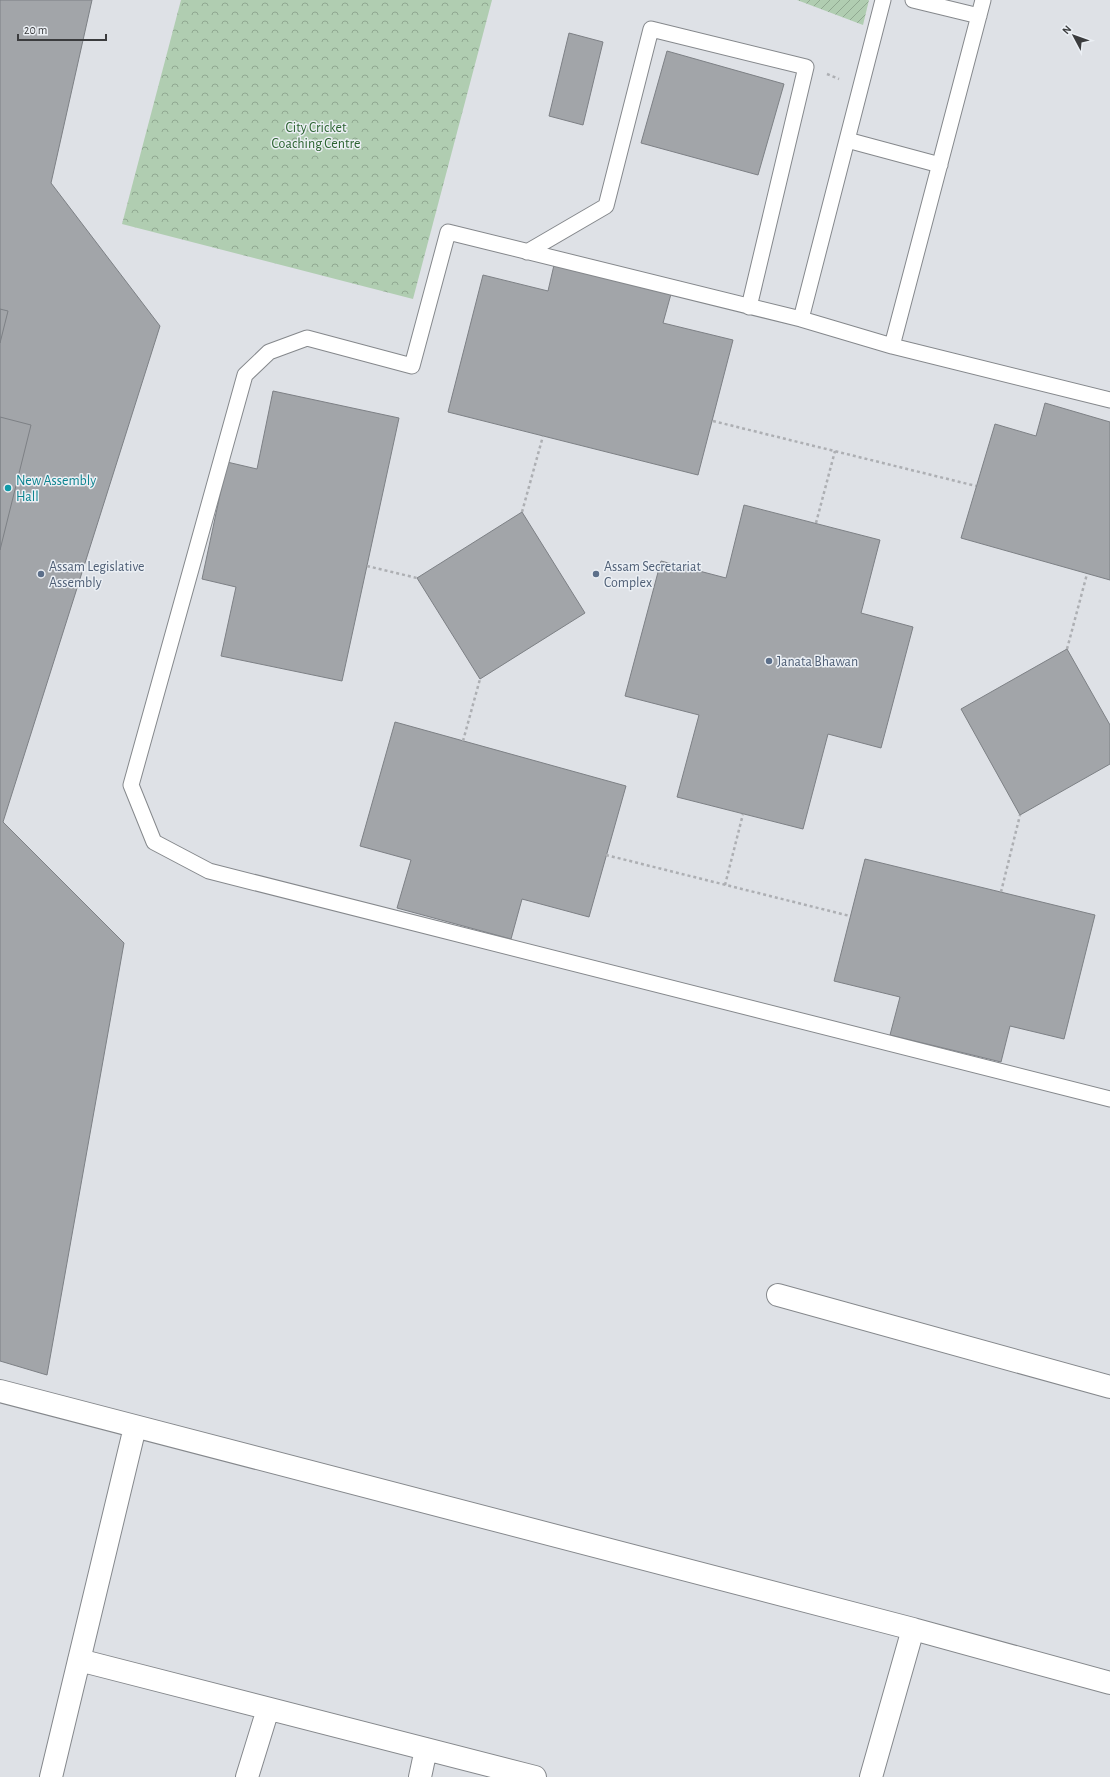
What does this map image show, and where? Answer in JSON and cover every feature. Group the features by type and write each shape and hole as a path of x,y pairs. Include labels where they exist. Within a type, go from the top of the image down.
{"street":[{"path":"778,1295 1110,1387"},
{"path":"0,1391 913,1629 1110,1683"},
{"path":"51,1777 135,1427"},
{"path":"871,1777 913,1629"},
{"path":"79,1660 535,1777"},
{"path":"247,1777 268,1709"},
{"path":"420,1777 426,1749"}],"lane":[{"path":"801,319 883,0"},
{"path":"913,0 979,16"},
{"path":"892,346 983,0"},
{"path":"527,252 606,206 652,29 806,67 749,307"},
{"path":"847,140 940,165"},
{"path":"1110,400 892,346 801,319 448,232 412,366 307,338 269,352 245,375 131,785 154,842 209,872 1110,1099"}],"path":[{"path":"806,67 844,80"},
{"path":"713,421 976,486"},
{"path":"522,512 543,436"},
{"path":"816,524 835,450"},
{"path":"367,566 416,578"},
{"path":"1067,649 1087,574"},
{"path":"463,741 480,678"},
{"path":"725,884 743,814"},
{"path":"1001,892 1020,815"},
{"path":"606,854 850,916"}],"green space":[{"name":"City Cricket Coaching Centre","path":"181,0 492,0 413,299 122,224"},
{"path":"797,0 869,0 863,25"}],"building":[{"name":"Assam Legislative Assembly","path":"0,0 92,0 51,183 160,326 3,822 124,943 47,1375 0,1361"},
{"path":"569,33 603,42 583,125 549,116"},
{"path":"667,51 784,84 758,175 641,143"},
{"path":"554,265 671,294 663,323 733,340 698,475 448,412 483,275 548,291"},
{"path":"0,309 8,311 0,343"},
{"path":"273,391 399,418 342,681 221,656 236,587 202,579 227,462 257,469"},
{"path":"1045,403 1110,422 1110,580 961,538 995,424 1036,436"},
{"name":"New Assembly Hall","path":"0,417 31,425 0,550"},
{"name":"Janata Bhawan","path":"744,505 880,540 861,613 913,627 881,748 828,734 803,829 677,797 699,715 625,696 661,561 726,578"},
{"path":"522,512 585,613 480,679 417,578"},
{"path":"1067,649 1110,725 1110,764 1020,815 961,709"},
{"path":"395,722 626,786 589,917 522,899 511,939 397,908 411,860 360,846"},
{"path":"865,859 1095,915 1064,1039 1010,1026 1001,1062 890,1035 900,997 834,981"}],"place":[{"name":"New Assembly Hall","path":"8,488"},
{"name":"Assam Legislative Assembly","path":"41,574"},
{"name":"Assam Secretariat Complex","path":"596,574"},
{"name":"Janata Bhawan","path":"769,661"}]}
